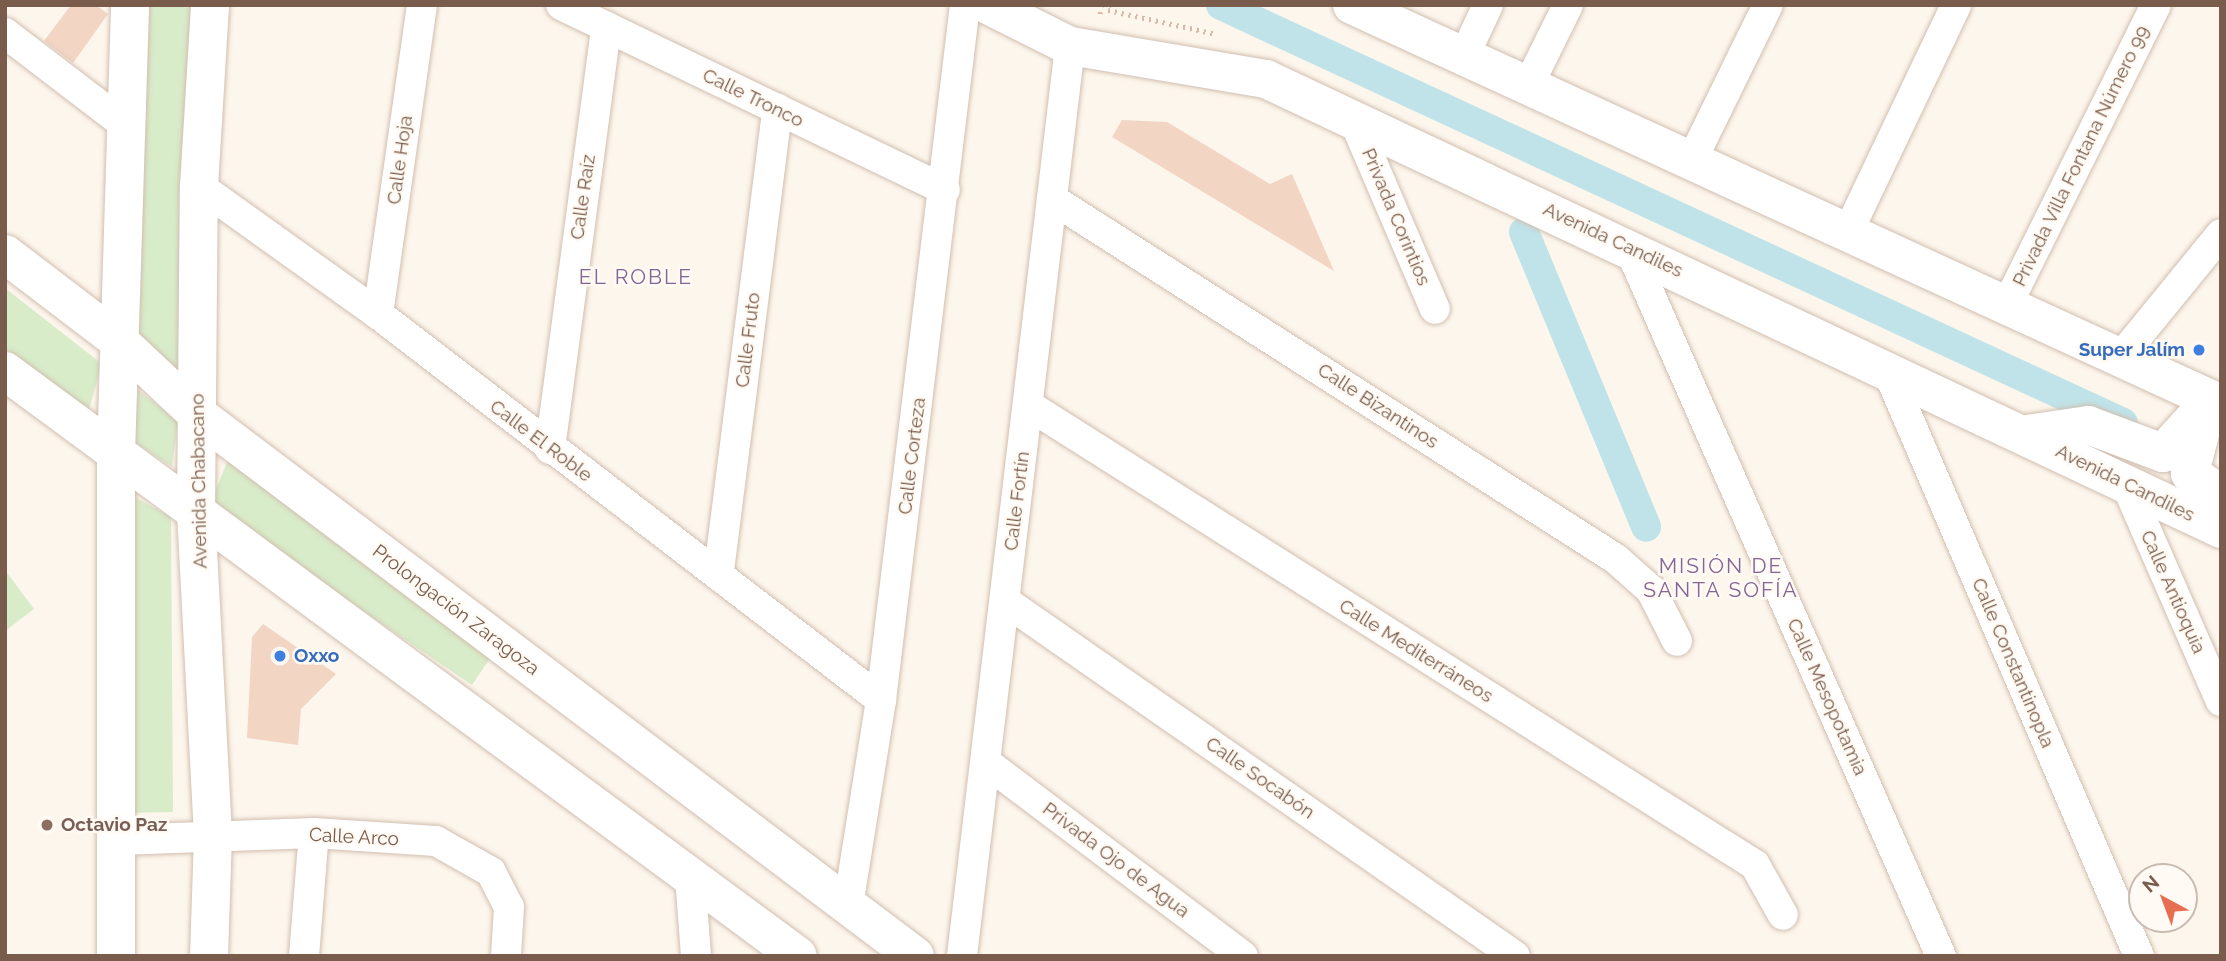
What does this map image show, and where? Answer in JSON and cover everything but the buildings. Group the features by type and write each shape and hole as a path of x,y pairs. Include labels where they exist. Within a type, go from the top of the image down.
{"main road":[{"path":"116,956 120,840 116,454 130,5"},
{"name":"Avenida Chabacano","path":"209,956 213,836 196,514 199,186 210,5"},
{"name":"Avenida Candiles","path":"988,5 1070,46 1266,79 1356,125 1629,247 2027,434 2221,529"},
{"path":"1352,5 2119,359 2218,397"},
{"name":"Prolongación Zaragoza","path":"5,254 118,340 198,415 915,956"},
{"path":"5,371 798,956"},
{"path":"2027,434 2088,425 2163,453 2218,397"},
{"path":"2218,397 2188,466 2199,484 2221,495"}],"street":[{"name":"Calle Hoja","path":"378,314 422,5"},
{"name":"Calle Tronco","path":"561,5 945,190"},
{"name":"Calle Corteza","path":"848,906 881,700 945,190 965,5"},
{"path":"1464,56 1488,5"},
{"path":"1528,86 1567,5"},
{"path":"1691,162 1768,5"},
{"path":"1847,234 1956,5"},
{"name":"Privada Villa Fontana Número 99","path":"2006,307 2156,5"},
{"name":"Calle Raíz","path":"550,450 606,27"},
{"path":"5,33 128,127"},
{"name":"Calle Fortín","path":"961,956 988,764 1070,46"},
{"name":"Calle Fruto","path":"719,571 777,109"},
{"name":"Privada Corintios","path":"1356,125 1435,309"},
{"name":"Calle El Roble","path":"199,186 378,314 550,450 719,571 881,700"},
{"name":"Calle Bizantinos","path":"1052,199 1616,558 1651,590 1677,641"},
{"path":"2119,359 2221,234"},
{"name":"Calle Mesopotamia","path":"1629,247 1941,956"},
{"name":"Calle Constantinopla","path":"1887,369 2139,956"},
{"name":"Calle Mediterráneos","path":"1028,405 1755,865 1783,915"},
{"name":"Calle Antioquia","path":"2126,484 2221,701"},
{"name":"Calle Socabón","path":"1005,601 1515,956"},
{"name":"Privada Ojo de Agua","path":"988,764 1243,956"},
{"path":"304,956 314,833"},
{"name":"Calle Arco","path":"120,840 314,833 436,841 460,851 491,872 509,908 506,956"},
{"path":"690,876 696,956"}],"path":[{"path":"1100,14 1101,5"},
{"path":"1109,5 1108,10 1189,28"}],"green space":[{"path":"136,5 203,5 186,391 125,336"},
{"path":"5,288 102,364 87,416 5,348"},
{"path":"138,390 178,421 172,467 133,441"},
{"path":"228,460 491,657 472,685 209,506"},
{"path":"129,494 171,517 173,812 124,813"},
{"path":"5,570 34,609 5,631"}],"waterway":[{"path":"1221,5 2123,423"},
{"path":"1524,232 1646,527"}],"place":[{"name":"Super Jalím","path":"2199,350"},
{"name":"Oxxo","path":"280,656"},
{"name":"Octavio Paz","path":"47,825"}],"district":[{"name":"EL ROBLE","path":"636,277"},
{"name":"MISIÓN DE SANTA SOFÍA","path":"1721,578"}]}
